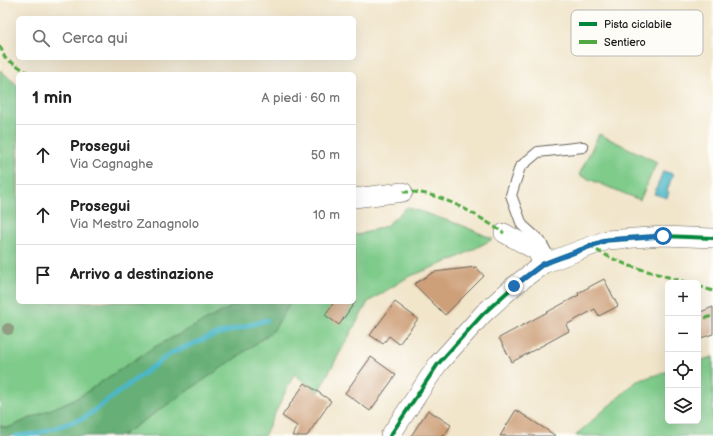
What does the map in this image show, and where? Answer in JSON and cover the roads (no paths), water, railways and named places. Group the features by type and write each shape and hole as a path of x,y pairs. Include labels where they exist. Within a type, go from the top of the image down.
{"street":[{"path":"356,198 403,192"},
{"path":"504,233 537,251 548,262"},
{"path":"390,436 438,364 483,314 514,286 548,262 607,240 663,236 713,238"}],"lane":[{"path":"548,262 540,241 522,225 511,195 520,167 538,152 584,147"}],"water":[{"path":"663,171 673,174 667,191 669,192 667,198 654,194"}],"waterway":[{"path":"16,436 36,434 84,418 171,353 212,336 267,320"}]}
